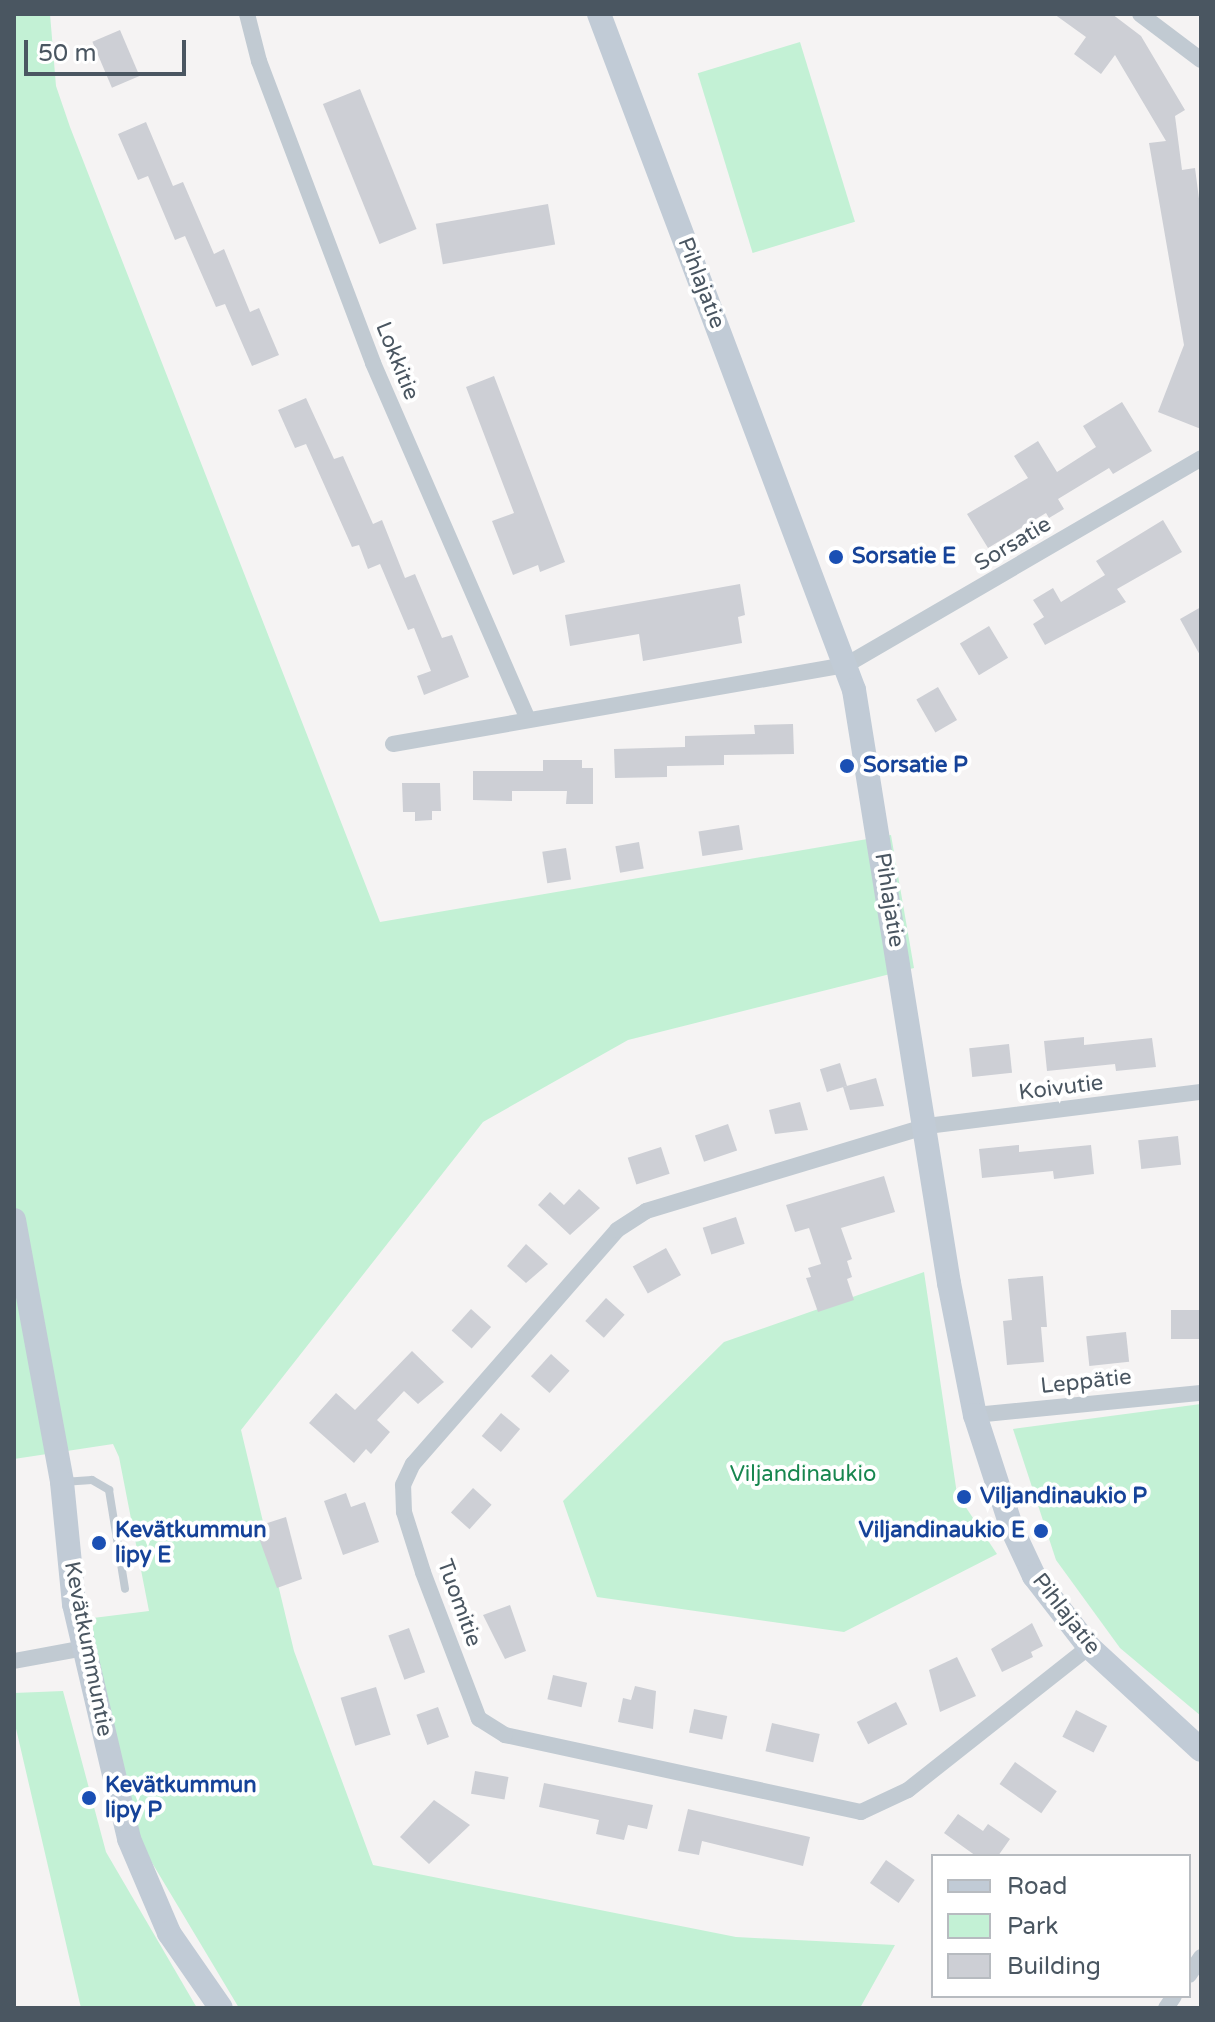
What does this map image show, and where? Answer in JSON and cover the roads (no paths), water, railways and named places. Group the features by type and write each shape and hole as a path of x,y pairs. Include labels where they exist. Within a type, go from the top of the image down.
{"street":[{"name":"Lokkitie","path":"247,14 259,61 373,363 527,718"},
{"name":"Pihlajatie","path":"599,14 846,665 927,1126 949,1283 975,1415 1012,1529 1034,1576 1089,1647 1201,1750"},
{"path":"1140,14 1201,60"},
{"name":"Sorsatie","path":"846,665 1201,458"},
{"path":"393,744 527,718 846,665"},
{"name":"Koivutie","path":"927,1126 1201,1092"},
{"name":"Tuomitie","path":"927,1126 646,1211 617,1230 413,1464 403,1485 414,1542 479,1719 505,1735 861,1812 908,1790 1089,1647"},
{"name":"Kevätkummuntie","path":"14,1220 62,1482 84,1648 129,1839 169,1933 221,2008"},
{"name":"Leppätie","path":"975,1415 1201,1393"},
{"path":"14,1661 84,1648"}],"lane":[{"path":"62,1482 92,1480 109,1490 125,1589"}],"place":[{"name":"Sorsatie E","path":"836,557"},
{"name":"Sorsatie P","path":"847,766"},
{"name":"Viljandinaukio P","path":"964,1497"},
{"name":"Viljandinaukio E","path":"1041,1531"},
{"name":"Kevätkummun lipy E","path":"99,1543"},
{"name":"Kevätkummun lipy P","path":"89,1798"}],"park label":[{"name":"Viljandinaukio","path":"803,1475"}]}
